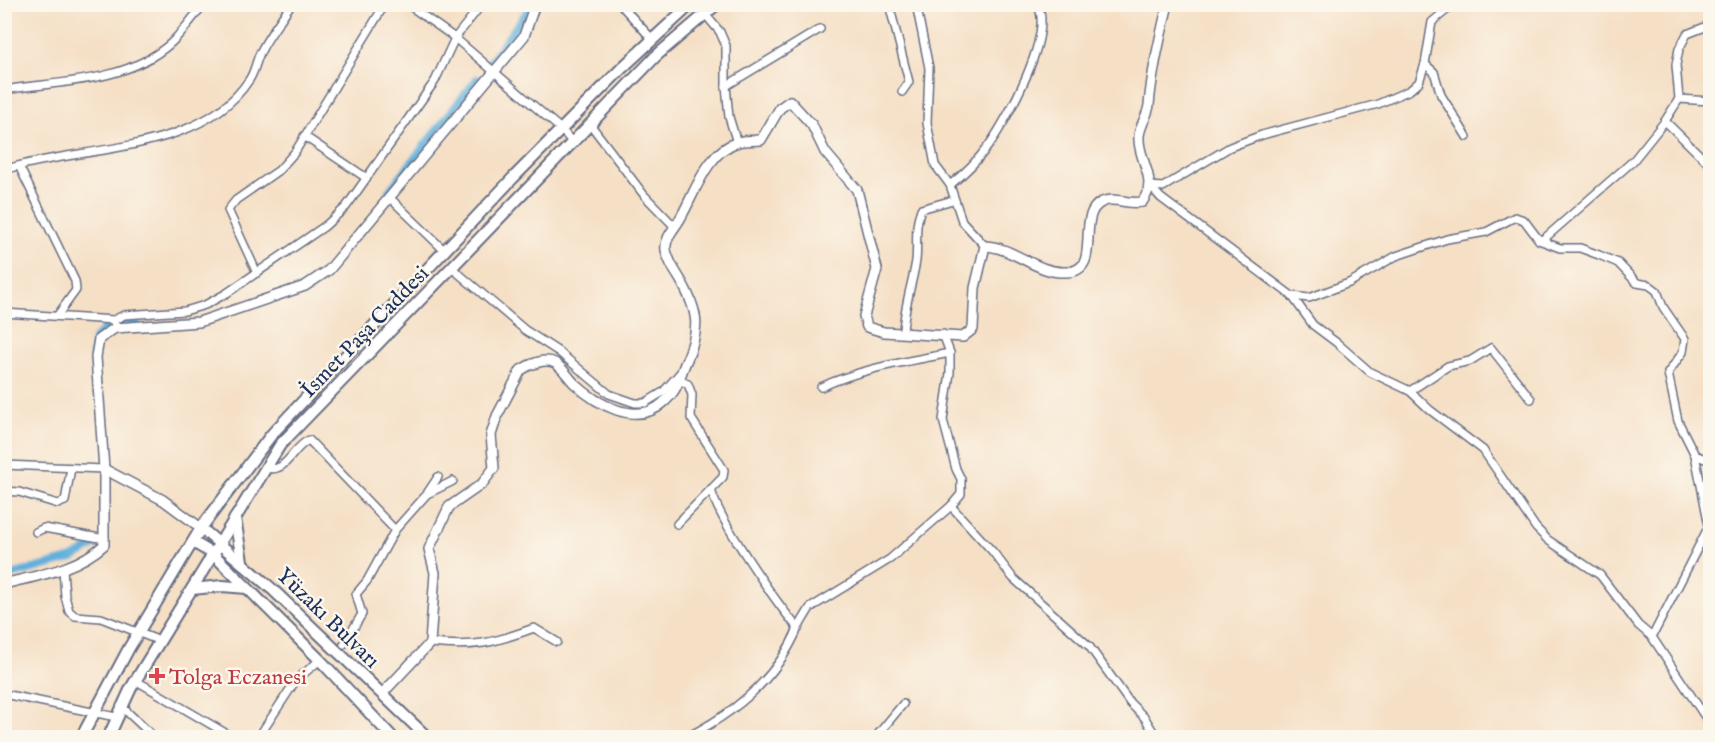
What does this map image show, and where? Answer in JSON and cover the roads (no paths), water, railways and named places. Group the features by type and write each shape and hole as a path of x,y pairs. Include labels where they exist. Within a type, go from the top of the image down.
{"main road":[{"path":"81,738 93,712 201,528 272,434 562,130 692,4"},
{"name":"İsmet Paşa Caddesi","path":"108,738 135,680 280,445 656,56 717,4"},
{"path":"234,518 242,561"},
{"name":"Yüzakı Bulvarı","path":"201,528 242,561 428,738"},
{"name":"Yüzakı Bulvarı","path":"193,542 213,554 320,660 393,738"},
{"path":"192,589 222,586 247,588"}],"street":[{"path":"4,90 118,73 141,64 171,43 204,4"},
{"path":"4,170 144,143 196,125 231,101 249,80 261,50 291,4"},
{"path":"257,273 228,210 236,200 279,170 295,153 385,4"},
{"path":"407,4 455,38 494,74 562,130 572,142"},
{"path":"4,584 63,569 89,558 104,545 104,469 96,357 99,339 124,315 184,311 205,305 304,242 346,207 435,81 455,38 482,4"},
{"path":"4,313 57,316 114,324 199,322 305,286 329,270 494,74 524,36 535,4"},
{"path":"620,4 653,40"},
{"path":"889,4 909,82 902,92"},
{"path":"916,4 929,68 927,123 935,165 950,185 953,200 962,221 985,246 1004,249 1042,268 1070,273 1083,266 1088,255 1088,228 1092,213 1098,203 1109,199 1134,204 1142,202 1150,186"},
{"path":"950,185 988,147 1030,70 1041,23 1042,12 1037,4"},
{"path":"1167,4 1149,89 1149,107 1139,136 1150,186 1207,234 1292,296 1312,326 1337,343 1370,372 1410,391 1430,411 1483,450 1536,528 1548,540 1600,574 1638,625 1652,637 1710,724"},
{"path":"1150,186 1163,187 1230,147 1262,135 1378,104 1410,90 1419,82 1425,64 1432,22 1454,4"},
{"path":"705,14 720,32 726,46 729,117 737,142"},
{"path":"1539,240 1553,232 1633,161 1665,121 1679,99 1676,65 1679,50 1687,34 1710,25"},
{"path":"726,86 820,29"},
{"path":"1425,64 1434,72 1441,95 1467,137"},
{"path":"1679,99 1710,101"},
{"path":"452,268 525,330 559,352 609,394 640,404 645,403 668,387 683,367 692,349 697,318 692,299 673,268 666,249 668,238 703,173 725,150 737,142 760,140 780,108 790,101 799,108 812,125 825,152 857,190 877,269 864,316 867,327 873,330 963,337 973,329 975,288 985,246"},
{"path":"1665,121 1710,165"},
{"path":"590,124 644,195 675,227"},
{"path":"304,136 365,177"},
{"path":"19,166 75,281 76,290 57,316"},
{"path":"390,198 445,251"},
{"path":"903,332 904,313 916,260 915,223 921,209 953,200"},
{"path":"1292,296 1309,298 1349,282 1396,256 1447,239 1486,232 1515,218 1524,220 1539,240 1560,248 1580,248 1599,255 1618,264 1637,283 1649,285 1657,291 1663,307 1684,339 1683,352 1668,373 1678,421 1695,455 1710,526 1652,637"},
{"path":"685,738 730,713 758,689 790,648 810,608 890,560 951,506 961,494 962,479 956,470 942,420 949,392 950,353 943,334"},
{"path":"1410,391 1448,366 1470,361 1491,348 1530,399"},
{"path":"821,387 845,376 880,366 950,353"},
{"path":"382,694 430,643 435,573 429,549 449,507 482,484 494,468 491,435 521,370 547,361 556,363 593,399 619,411 637,414 653,411 665,402 681,381 683,367"},
{"path":"677,524 723,477 724,470 691,418 692,395 688,384 681,381"},
{"path":"266,468 274,470 280,467 297,447 309,440 395,530"},
{"path":"1695,455 1710,461"},
{"path":"4,465 104,469 163,500 201,528"},
{"path":"4,491 19,492 58,504 65,501 71,468"},
{"path":"344,644 363,614 356,594 367,581 395,530 427,494 438,477"},
{"path":"427,494 453,481"},
{"path":"711,489 713,498 736,537 798,628"},
{"path":"951,506 993,552 1013,578 1089,646 1130,703 1145,718 1157,738"},
{"path":"36,532 45,528 105,539"},
{"path":"63,569 65,596 69,611 75,616 100,618 160,641"},
{"path":"430,643 456,646 486,644 534,628 557,642"},
{"path":"258,738 296,680 320,660"},
{"path":"135,680 234,738"},
{"path":"4,694 116,717"},
{"path":"875,738 903,704"},
{"path":"121,706 155,738"}],"waterway":[{"path":"488,65 532,5"},
{"path":"389,191 477,79"},
{"path":"122,322 137,323"},
{"path":"93,358 95,339 105,328"},
{"path":"4,577 73,558 96,544"}],"place":[{"name":"Tolga Eczanesi","path":"157,676"}]}
